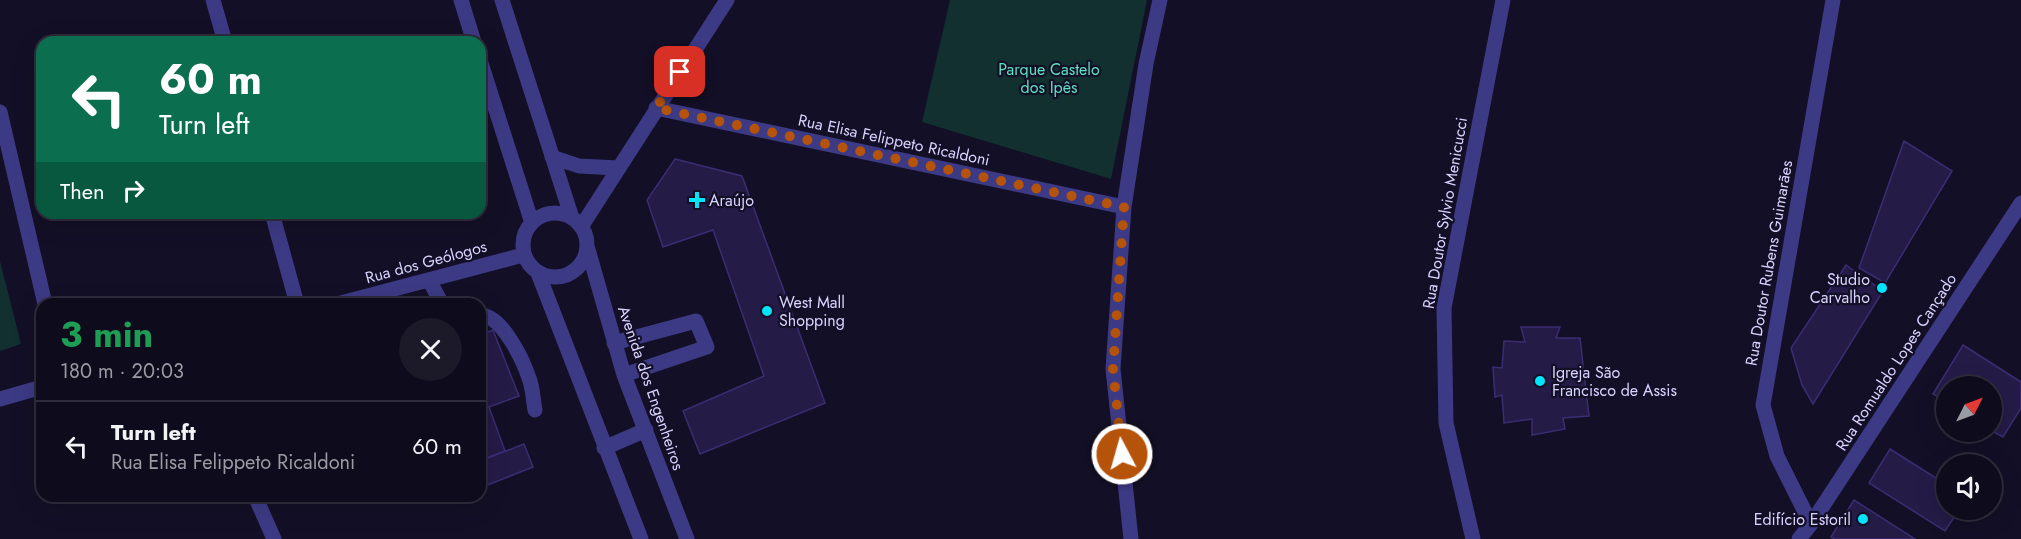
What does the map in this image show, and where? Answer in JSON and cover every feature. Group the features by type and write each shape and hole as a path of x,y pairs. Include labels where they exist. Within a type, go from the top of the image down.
{"street":[{"path":"213,0 223,36"},
{"path":"461,0 472,36"},
{"path":"502,0 552,157 577,223 587,239 581,264 566,276 556,278 538,273"},
{"path":"577,223 618,168 727,0"},
{"path":"1131,539 1113,369 1124,207 1146,64 1160,0"},
{"name":"Rua Doutor Sylvio Menicucci","path":"1473,539 1446,423 1444,308 1503,0"},
{"name":"Rua Doutor Rubens Guimarães","path":"1811,524 1777,456 1763,405 1833,0"},
{"path":"486,79 532,223"},
{"name":"Rua Elisa Felippeto Ricaldoni","path":"656,108 1124,207"},
{"path":"0,112 44,298"},
{"path":"552,157 579,166 618,168"},
{"name":"Rua Romualdo Lopes Cançado","path":"1799,539 2021,203"},
{"path":"577,223 564,215 547,214 532,223 523,237 524,255 527,262 538,273 641,539"},
{"path":"274,219 295,298"},
{"name":"Avenida dos Engenheiros","path":"587,246 624,375 687,539"},
{"name":"Rua dos Geólogos","path":"360,298 524,255"},
{"path":"429,280 439,298"},
{"path":"486,317 493,319 511,340 530,378 535,411"},
{"path":"614,343 696,321 707,347 624,375"},
{"path":"0,399 36,389"},
{"path":"604,448 646,430"},
{"path":"258,502 274,539"}],"green space":[{"name":"Parque Castelo dos Ipês","path":"950,0 1147,0 1111,179 922,122"},
{"path":"0,261 21,344 0,351"}],"building":[{"path":"1904,141 1952,171 1885,283 1859,268"},
{"name":"West Mall Shopping","path":"675,159 742,176 825,403 700,454 683,411 764,376 713,230 663,247 647,200"},
{"path":"1846,265 1883,291 1813,404 1802,385 1791,348"},
{"name":"Igreja São Francisco de Assis","path":"1521,327 1560,327 1556,338 1580,338 1589,416 1563,418 1565,429 1532,435 1532,419 1504,423 1502,395 1495,397 1493,367 1502,368 1504,341 1525,342"},
{"path":"493,330 519,396 489,407 505,451 486,458 486,333"},
{"path":"1963,345 2021,382 2021,408 2003,437 2002,376 1944,376"},
{"path":"524,444 533,467 486,486 486,459"},
{"path":"1890,449 1936,478 1936,520 1952,520 1945,531 1869,483"},
{"name":"Edifício Estoril","path":"1854,500 1915,539 1835,539 1831,537"}],"place":[{"name":"Araújo","path":"697,200"},
{"name":"Studio Carvalho","path":"1882,288"},
{"name":"West Mall Shopping","path":"767,311"},
{"name":"Igreja São Francisco de Assis","path":"1540,381"},
{"name":"Edifício Estoril","path":"1863,519"}],"route":[{"path":"680,72 656,108 1124,207 1113,369 1122,454"}]}
